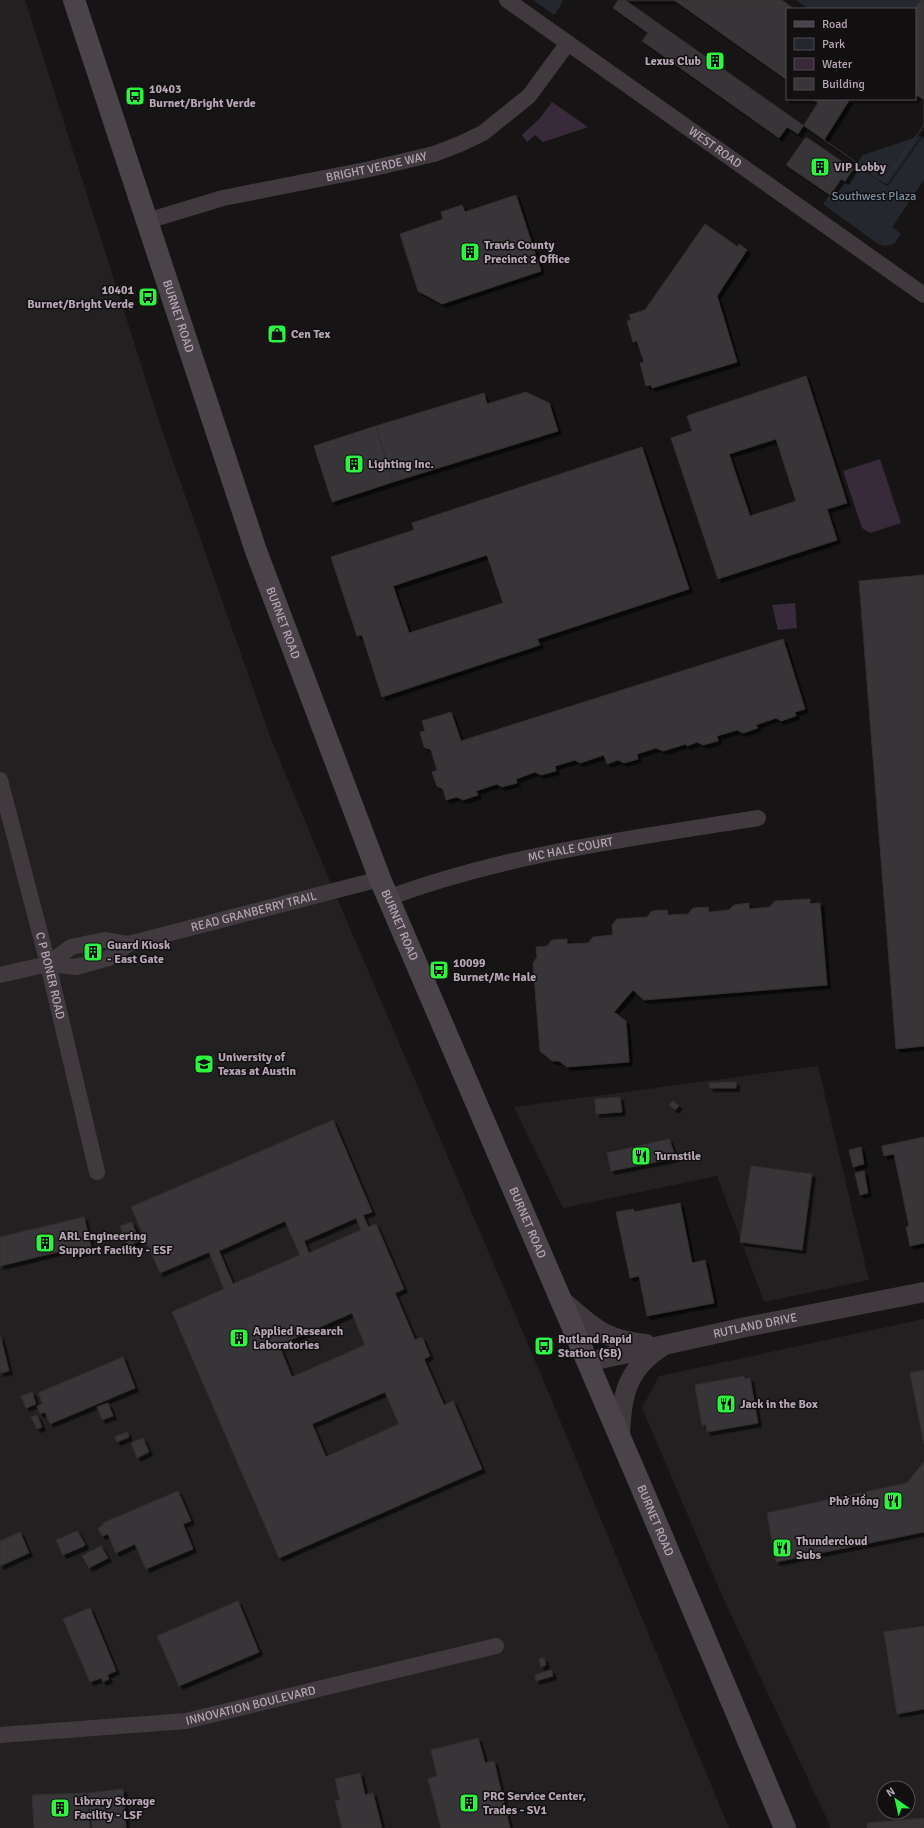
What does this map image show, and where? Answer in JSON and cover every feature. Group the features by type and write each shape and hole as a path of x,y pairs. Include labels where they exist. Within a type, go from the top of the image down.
{"main road":[{"name":"BURNET ROAD","path":"74,0 256,551 384,889 620,1438 785,1828"}],"street":[{"name":"WEST ROAD","path":"506,0 924,295"},
{"name":"BRIGHT VERDE WAY","path":"147,221 223,198 370,169 434,154 460,144 482,133 529,96 568,44"},
{"name":"C P BONER ROAD","path":"0,780 48,964 97,1172"},
{"name":"MC HALE COURT","path":"384,889 428,883 577,847 758,818"},
{"name":"READ GRANBERRY TRAIL","path":"0,975 48,964 76,967 109,958 128,944 384,889"},
{"name":"RUTLAND DRIVE","path":"587,1362 924,1292"},
{"path":"560,1299 600,1332 612,1338 626,1342 664,1345"},
{"path":"620,1438 620,1415 627,1385 642,1362 664,1345"},
{"name":"INNOVATION BOULEVARD","path":"0,1735 186,1721 496,1646"}],"shaded area":[{"name":"University of Texas at Austin","path":"0,0 25,0 160,424 271,739 334,891 542,1377 729,1828 0,1828"},
{"path":"818,1066 869,1280 764,1302 717,1176 563,1208 514,1107"},
{"path":"924,1319 924,1828 831,1828 724,1600 642,1408 659,1376"}],"green space":[{"path":"533,0 562,0 563,2 554,15"},
{"path":"796,0 924,0 916,8 807,8"},
{"name":"Southwest Plaza","path":"920,136 924,138 924,180 892,227 901,234 894,244 885,246 878,244 823,204 841,179 845,181 863,155"}],"water":[{"path":"552,102 588,127 543,142 535,135 527,142 522,135 540,118"},
{"path":"880,459 901,523 870,533 862,528 843,471"},
{"path":"795,603 797,628 778,630 772,605"}],"building":[{"name":"Lexus Club","path":"618,0 674,0 786,79 786,100 814,100 818,103 798,134 787,127 779,138 642,41 648,33 613,8"},
{"path":"625,0 782,0 793,8 786,8 786,100 916,100 916,95 924,100 924,125 884,182"},
{"path":"921,0 924,0 924,125 884,182 824,140 849,100 916,100 916,8 915,8"},
{"name":"VIP Lobby","path":"806,137 853,169 845,181 841,179 830,195 786,165"},
{"name":"Travis County Precinct 2 Office","path":"516,195 541,271 442,304 418,291 400,234 443,219 441,212 462,205 465,212"},
{"path":"705,224 738,247 739,244 747,250 717,296 737,362 652,388 651,385 646,386 640,363 644,362 637,341 633,342 627,321 631,320 629,315 645,310"},
{"path":"806,376 847,503 827,509 837,540 718,579 671,438 692,431 687,416","holes":["776,439 796,501 750,516 729,454"]},
{"path":"526,392 549,403 558,431 393,482 376,426 484,393 487,404"},
{"name":"Lighting Inc.","path":"376,426 393,482 332,502 314,446"},
{"path":"642,447 689,589 537,639 540,645 382,697 362,635 357,636 331,557 414,530 412,523","holes":["487,555 503,603 409,633 393,586"]},
{"path":"924,575 924,1046 896,1049 859,581"},
{"path":"783,639 805,709 795,712 796,716 781,721 776,718 756,725 758,728 743,733 737,730 717,736 718,741 703,745 697,742 687,746 686,744 663,751 656,748 637,754 638,759 624,763 618,760 607,764 604,755 580,763 575,760 555,766 556,771 541,775 535,772 516,779 517,783 502,787 497,784 476,791 478,795 463,800 457,797 446,800 443,789 437,786 432,772 437,770 431,750 424,747 420,732 425,731 422,721 451,712 461,741"},
{"path":"810,899 810,904 820,903 827,985 644,1000 633,990 614,1012 626,1021 629,1062 567,1067 559,1061 552,1061 540,1051 533,963 537,957 536,947 547,946 552,940 567,939 567,944 588,943 593,937 613,935 612,925 617,919 647,917 652,911 667,910 668,915 688,914 693,908 708,907 709,912 729,910 734,905 749,903 749,909 770,907 775,901"},
{"name":"Guard Kiosk - East Gate","path":"97,949 98,954 90,956 89,951"},
{"path":"736,1082 736,1088 710,1088 709,1083"},
{"path":"620,1097 622,1112 596,1114 595,1099"},
{"path":"673,1101 679,1106 675,1110 669,1105"},
{"name":"Applied Research Laboratories","path":"333,1120 372,1212 363,1215 368,1227 376,1224 404,1289 395,1293 415,1340 422,1337 430,1356 424,1359 444,1405 453,1401 482,1469 279,1558 172,1312 224,1289 209,1252 160,1273 131,1207","holes":["356,1218 361,1230 309,1253 304,1241","285,1221 300,1255 233,1284 219,1251","352,1313 365,1345 292,1377 279,1345","385,1392 399,1424 326,1457 312,1424"]},
{"path":"924,1137 924,1243 910,1246 906,1227 909,1226 894,1154 884,1156 882,1146"},
{"name":"Turnstile","path":"669,1139 676,1158 611,1171 607,1153"},
{"path":"861,1147 864,1164 853,1167 849,1150"},
{"path":"751,1166 812,1174 802,1250 740,1242"},
{"path":"864,1171 868,1193 860,1195 855,1173"},
{"path":"680,1203 692,1263 705,1260 714,1303 647,1316 639,1276 630,1278 616,1212 633,1209 634,1212"},
{"name":"ARL Engineering Support Facility - ESF","path":"84,1217 92,1250 72,1255 70,1249 0,1266 0,1237"},
{"path":"132,1222 139,1241 128,1246 120,1226"},
{"path":"0,1335 9,1371 0,1373"},
{"path":"123,1357 135,1388 50,1424 45,1412 40,1414 37,1406 43,1404 38,1393"},
{"path":"924,1370 924,1444 910,1373"},
{"name":"Jack in the Box","path":"744,1376 744,1379 750,1378 758,1423 707,1432 706,1425 702,1425 695,1385"},
{"path":"32,1392 36,1404 26,1408 21,1396"},
{"path":"108,1403 113,1416 102,1420 97,1407"},
{"path":"37,1415 42,1427 37,1429 31,1417"},
{"path":"127,1432 129,1437 117,1442 115,1437"},
{"path":"143,1438 149,1452 137,1458 131,1443"},
{"path":"924,1462 924,1532 776,1562 767,1513 907,1483"},
{"path":"178,1491 191,1521 183,1524 193,1549 146,1569 135,1544 116,1553 108,1534 102,1536 98,1528 103,1525 103,1523"},
{"path":"77,1531 85,1544 84,1546 63,1555 56,1540"},
{"path":"20,1532 29,1553 0,1566 0,1541"},
{"path":"101,1546 108,1558 89,1568 82,1556"},
{"path":"238,1601 259,1652 179,1686 157,1636"},
{"path":"90,1608 116,1671 107,1675 109,1679 103,1682 101,1678 90,1682 63,1619"},
{"path":"924,1626 924,1709 897,1714 884,1632"},
{"path":"544,1658 546,1665 541,1667 539,1659"},
{"path":"551,1670 553,1676 536,1681 535,1675"},
{"name":"PRC Service Center, Trades - SV1","path":"478,1738 485,1763 494,1761 510,1828 441,1828 428,1779 437,1776 431,1750"},
{"path":"360,1773 365,1795 373,1793 382,1828 342,1828 335,1801 340,1800 335,1779"},
{"path":"123,1789 126,1828 92,1828 88,1793"},
{"name":"Library Storage Facility - LSF","path":"87,1793 90,1828 34,1828 32,1795"},
{"path":"924,1818 924,1828 867,1828 867,1823 916,1820 916,1819"}],"place":[{"name":"Lexus Club","path":"715,61"},
{"name":"10403 Burnet/Bright Verde","path":"135,96"},
{"name":"VIP Lobby","path":"820,167"},
{"name":"Travis County Precinct 2 Office","path":"470,252"},
{"name":"10401 Burnet/Bright Verde","path":"148,297"},
{"name":"Cen Tex","path":"277,334"},
{"name":"Lighting Inc.","path":"354,464"},
{"name":"Guard Kiosk - East Gate","path":"93,952"},
{"name":"10099 Burnet/Mc Hale","path":"439,970"},
{"name":"University of Texas at Austin","path":"204,1064"},
{"name":"Turnstile","path":"641,1156"},
{"name":"ARL Engineering Support Facility - ESF","path":"45,1243"},
{"name":"Applied Research Laboratories","path":"239,1338"},
{"name":"Rutland Rapid Station (SB)","path":"544,1346"},
{"name":"Jack in the Box","path":"726,1404"},
{"name":"Phở Hồng","path":"893,1501"},
{"name":"Thundercloud Subs","path":"782,1548"},
{"name":"PRC Service Center, Trades - SV1","path":"469,1803"},
{"name":"Library Storage Facility - LSF","path":"60,1808"}]}
